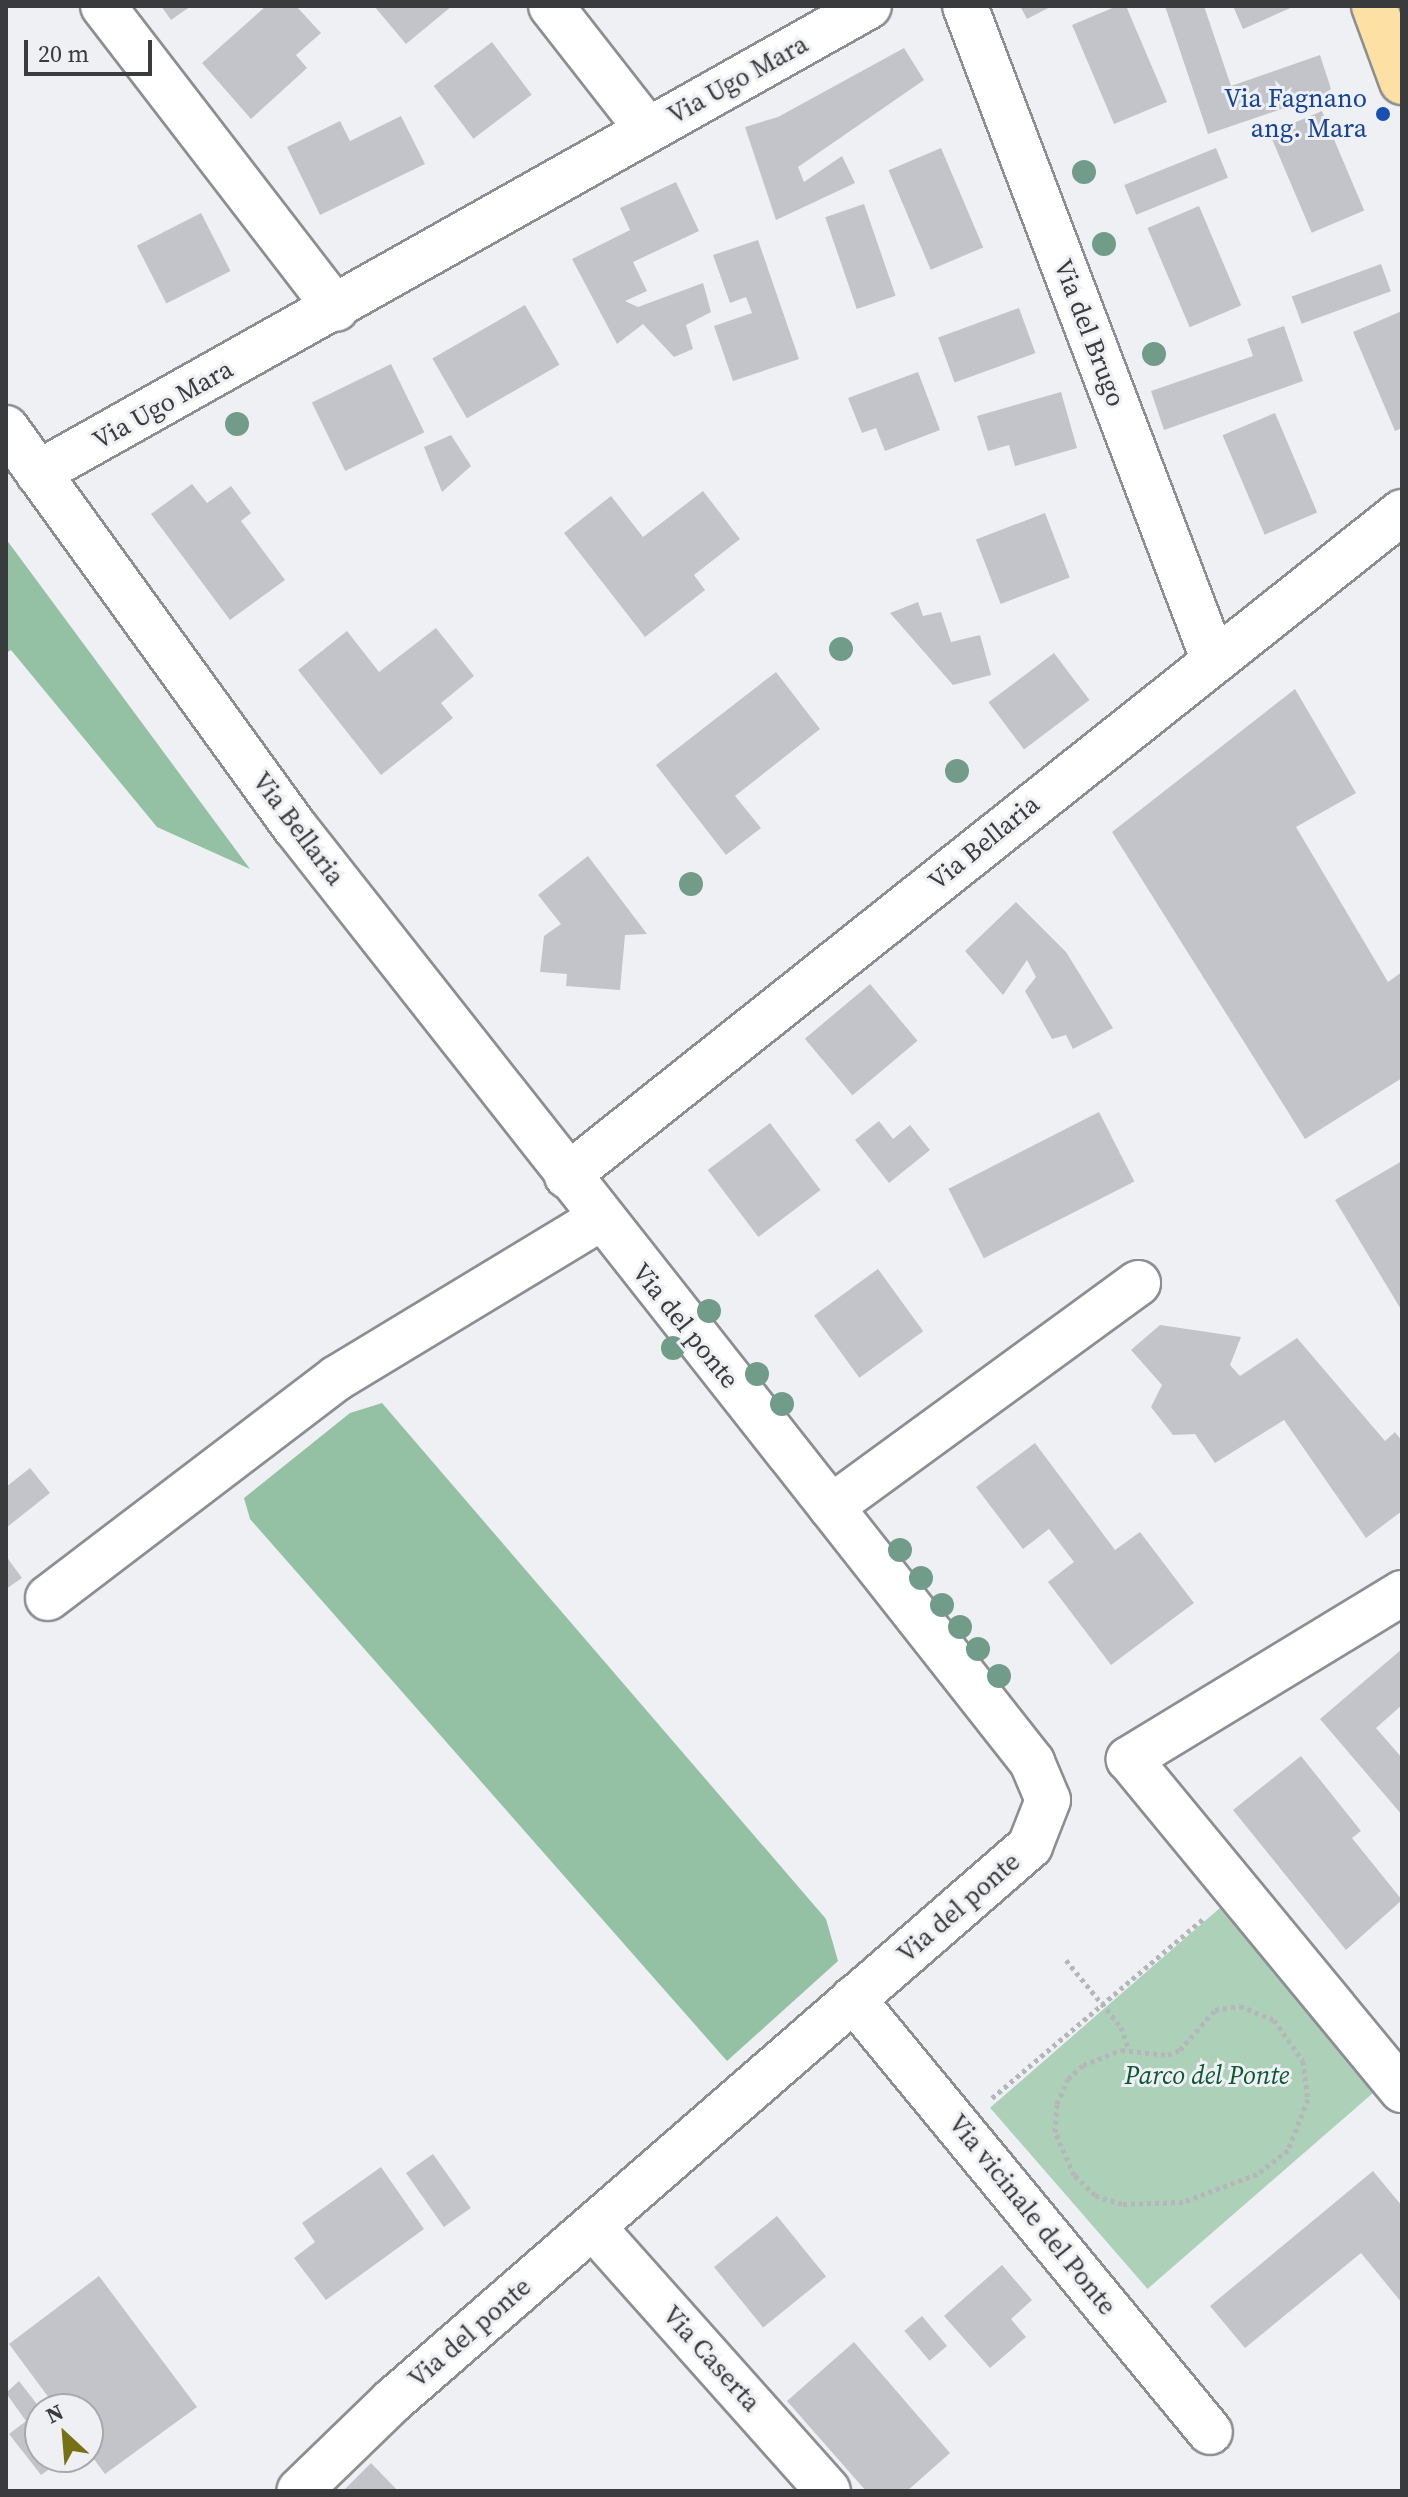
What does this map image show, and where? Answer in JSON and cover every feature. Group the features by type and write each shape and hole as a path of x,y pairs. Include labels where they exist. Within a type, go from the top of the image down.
{"main road":[{"path":"1374,6 1402,82"}],"street":[{"path":"103,6 336,309"},
{"name":"Via Ugo Mara","path":"551,6 648,130"},
{"name":"Via Ugo Mara","path":"38,473 336,309 869,6"},
{"name":"Via del Brugo","path":"965,6 1214,661"},
{"path":"6,428 38,473"},
{"name":"Via Bellaria","path":"38,473 295,827 600,1219"},
{"name":"Via Bellaria","path":"567,1176 1402,512"},
{"path":"48,1598 337,1378 600,1219"},
{"name":"Via del ponte","path":"299,2491 593,2227 1030,1846 1048,1800 1038,1770 600,1219"},
{"path":"831,1507 1138,1283"},
{"path":"1402,1593 1129,1759 1402,2090"},
{"name":"Via vicinale del Ponte","path":"853,1999 1210,2432"},
{"name":"Via Caserta","path":"593,2227 828,2491"}],"path":[{"path":"982,2107 1208,1915"},
{"path":"1066,1960 1126,2035 1129,2050"},
{"path":"1240,2006 1262,2011 1303,2061 1308,2099 1296,2139 1257,2174 1194,2199 1139,2205 1095,2195 1060,2150 1057,2104 1068,2079 1083,2065 1129,2050 1168,2055 1215,2010 1240,2006"}],"green space":[{"path":"6,539 250,869 157,827 11,650 6,653"},
{"path":"382,1403 826,1919 838,1961 727,2061 250,1519 244,1498 350,1413"},
{"name":"Parco del Ponte","path":"1221,1907 1378,2088 1148,2289 990,2108"}],"building":[{"path":"161,6 191,6 171,20"},
{"path":"266,6 296,6 321,33 296,55 307,68 251,119 202,63"},
{"path":"374,6 452,6 406,44"},
{"path":"1020,6 1052,6 1027,19"},
{"path":"1117,6 1126,6 1167,102 1114,124 1072,25"},
{"path":"1165,6 1204,6 1231,86 1320,55 1332,92 1208,134"},
{"path":"1233,6 1295,6 1243,29"},
{"path":"492,42 532,95 473,139 434,86"},
{"path":"904,48 924,80 798,167 804,182 842,156 855,183 776,220 745,127 778,117"},
{"path":"1322,111 1364,210 1312,233 1270,133"},
{"path":"401,116 425,164 320,215 287,147 340,121 350,141"},
{"path":"941,148 983,247 931,270 889,170"},
{"path":"1216,148 1228,178 1136,215 1124,185"},
{"path":"676,182 699,231 633,262 647,291 625,301 638,307 703,283 711,312 686,325 693,349 674,357 643,324 617,344 572,259 630,230 620,208"},
{"path":"864,204 896,296 857,309 825,217"},
{"path":"1199,206 1241,305 1190,327 1147,228"},
{"path":"201,213 231,271 166,304 137,246"},
{"path":"758,240 799,359 733,381 714,326 752,313 746,297 730,303 713,255"},
{"path":"1381,264 1391,291 1302,324 1292,296"},
{"path":"525,305 560,365 467,418 432,358"},
{"path":"1019,308 1035,353 955,383 938,337"},
{"path":"1402,311 1402,428 1395,431 1353,332"},
{"path":"1284,326 1303,381 1164,430 1151,391 1253,356 1247,339"},
{"path":"391,364 424,432 345,471 312,403"},
{"path":"918,372 940,430 885,451 876,428 862,433 848,398"},
{"path":"1061,392 1077,448 1015,466 1009,445 988,451 977,416"},
{"path":"1275,413 1317,512 1265,535 1223,435"},
{"path":"451,435 471,466 442,492 424,447"},
{"path":"192,484 207,503 231,486 251,513 241,521 285,580 230,620 151,514"},
{"path":"703,491 740,539 694,575 705,590 645,637 564,533 611,496 643,537"},
{"path":"1045,513 1070,577 1001,604 976,540"},
{"path":"918,602 923,616 941,612 951,642 980,635 991,675 953,685 890,613"},
{"path":"436,628 474,676 441,703 453,718 381,775 298,670 347,631 379,672"},
{"path":"1054,653 1090,700 1024,749 989,702"},
{"path":"776,672 820,729 735,796 761,828 726,855 656,765"},
{"path":"1295,689 1356,793 1296,827 1388,982 1402,972 1402,1078 1305,1139 1112,832"},
{"path":"588,856 647,934 625,935 620,990 566,986 567,974 540,972 544,936 561,924 538,895"},
{"path":"1016,902 1066,952 1113,1028 1073,1049 1066,1035 1052,1039 1025,991 1036,977 1027,960 1003,995 965,951"},
{"path":"870,984 918,1041 852,1095 805,1039"},
{"path":"1099,1112 1134,1181 984,1258 948,1189"},
{"path":"879,1121 893,1139 910,1125 930,1150 889,1183 855,1140"},
{"path":"770,1123 821,1190 758,1237 708,1170"},
{"path":"1402,1161 1402,1311 1335,1200"},
{"path":"878,1269 923,1331 859,1378 814,1315"},
{"path":"1160,1325 1241,1337 1230,1365 1240,1376 1297,1338 1385,1441 1395,1432 1402,1441 1402,1511 1366,1538 1284,1420 1215,1463 1195,1434 1173,1435 1151,1407 1162,1385 1131,1350"},
{"path":"1035,1443 1115,1550 1140,1532 1194,1603 1111,1665 1048,1582 1074,1562 1049,1529 1023,1549 976,1487"},
{"path":"30,1468 50,1493 6,1528 6,1487"},
{"path":"6,1556 22,1578 6,1589"},
{"path":"1402,1649 1402,1705 1376,1728 1402,1758 1402,1815 1320,1719"},
{"path":"1301,1756 1361,1831 1352,1838 1402,1900 1346,1950 1233,1810"},
{"path":"433,2154 471,2208 444,2227 406,2173"},
{"path":"381,2167 424,2229 326,2300 294,2258 315,2242 302,2223"},
{"path":"1373,2171 1402,2206 1402,2303 1361,2253 1245,2348 1210,2306"},
{"path":"777,2216 826,2277 763,2328 714,2267"},
{"path":"1002,2265 1032,2300 1011,2319 1026,2337 990,2368 944,2316"},
{"path":"99,2276 197,2407 105,2474 104,2393 45,2393 9,2344"},
{"path":"922,2316 947,2346 929,2361 904,2331"},
{"path":"854,2342 950,2453 907,2491 866,2491 787,2401"},
{"path":"19,2381 28,2393 24,2393 24,2418 6,2393"},
{"path":"24,2423 24,2453 9,2434"},
{"path":"371,2463 398,2491 343,2491"}],"place":[{"name":"Via Fagnano ang. Mara","path":"1383,114"}]}
